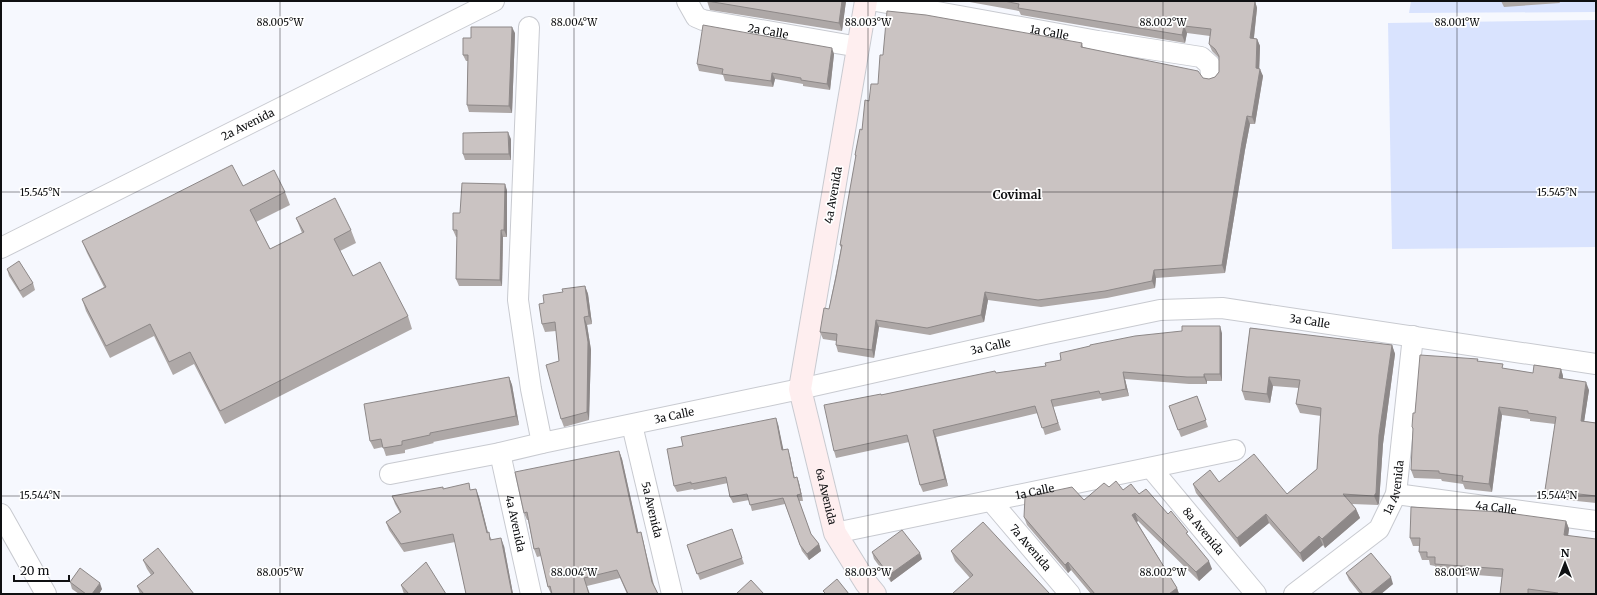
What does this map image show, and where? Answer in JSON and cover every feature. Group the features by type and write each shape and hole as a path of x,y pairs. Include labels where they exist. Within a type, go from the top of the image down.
{"street":[{"name":"2a Avenida","path":"1,248 494,1"},
{"name":"2a Calle","path":"687,1 696,17 703,20 859,47"},
{"name":"4a Avenida","path":"800,389 866,1"},
{"name":"1a Calle","path":"876,1 1098,41 1201,57 1210,65 1211,75"},
{"path":"529,27 518,300 531,389 542,443"},
{"name":"3a Calle","path":"390,474 500,453 632,425 1160,310 1222,308 1596,364"},
{"name":"1a Avenida","path":"1294,594 1379,529 1396,494 1413,336"},
{"name":"6a Avenida","path":"800,389 836,533 866,583 875,594"},
{"name":"5a Avenida","path":"632,425 672,594"},
{"name":"1a Calle","path":"836,533 1235,450"},
{"name":"4a Avenida","path":"500,453 531,594"},
{"name":"8a Avenida","path":"1151,468 1256,594"},
{"name":"4a Calle","path":"1396,494 1596,521"},
{"name":"7a Avenida","path":"991,501 1070,594"},
{"path":"1,514 46,594"}],"shaded area":[{"path":"1411,1 1596,1 1596,12 1409,13"},
{"path":"1596,20 1596,247 1392,249 1388,23"}],"building":[{"path":"707,1 842,1 839,23"},
{"path":"1004,1 1255,1 1250,38 1257,39 1256,68 1260,69 1252,117 1247,116 1222,265 1154,270 1152,281 1105,291 1038,300 985,292 981,315 927,328 876,320 872,350 836,345 837,334 820,332 824,308 829,309 836,277 855,155 860,129 862,130 865,100 869,101 871,84 878,84 880,55 883,55 887,11 926,15 1082,43 1081,47 1198,71 1203,78 1209,79 1215,77 1219,72 1219,56 1215,49 1209,44 1211,29 1184,26 1182,35 1018,8 1019,4"},
{"path":"703,25 832,48 827,84 772,73 771,81 722,74 723,69 697,64"},
{"path":"471,27 512,27 509,106 467,105 468,55 463,55 463,38 471,38"},
{"path":"508,132 509,154 463,154 463,133"},
{"path":"232,165 243,186 274,170 285,192 250,210 270,249 304,232 296,218 335,198 351,230 334,239 353,276 380,262 408,316 220,411 190,352 169,362 150,324 106,346 82,299 106,287 82,241"},
{"path":"462,183 505,184 504,230 501,230 500,280 456,279 457,230 453,230 453,213 460,213"},
{"path":"19,261 33,283 20,291 7,269"},
{"path":"585,286 589,316 584,317 588,342 587,412 561,419 546,365 559,361 555,322 542,324 539,304 544,303 543,295 563,292 562,289"},
{"path":"1182,326 1220,326 1220,374 1204,374 1204,377 1187,377 1123,372 1126,389 1100,394 1099,391 1051,400 1058,423 1042,428 1035,406 933,430 945,479 920,485 907,435 834,451 824,405 881,395 995,371 996,373 1046,366 1045,363 1061,360 1060,353 1135,336 1182,331"},
{"path":"1250,328 1392,345 1379,435 1376,493 1374,496 1343,494 1356,509 1322,539 1319,536 1300,553 1266,514 1237,538 1193,484 1210,470 1219,482 1254,454 1287,494 1317,469 1321,408 1296,404 1300,380 1269,377 1267,394 1242,391"},
{"path":"1420,355 1478,359 1477,361 1503,364 1502,368 1533,373 1534,365 1561,369 1559,378 1586,382 1581,421 1596,423 1596,496 1545,490 1556,417 1528,413 1528,411 1499,407 1489,484 1462,481 1463,476 1439,473 1439,471 1411,470 1413,413 1415,413"},
{"path":"509,377 516,416 430,433 430,435 402,441 402,445 383,448 381,439 370,441 364,404"},
{"path":"1197,396 1206,420 1178,430 1169,406"},
{"path":"776,418 782,450 788,449 794,478 797,477 801,494 797,495 811,534 819,544 807,554 800,545 783,498 750,505 747,494 730,497 726,477 674,486 667,449 683,446 681,437"},
{"path":"619,451 637,533 641,532 652,582 658,594 628,594 617,570 584,578 589,594 552,594 550,586 548,587 539,548 534,549 527,512 524,513 515,472"},
{"path":"1116,481 1123,490 1131,484 1139,494 1146,489 1168,514 1171,511 1188,532 1186,533 1209,561 1196,572 1135,513 1132,515 1177,588 1169,594 1095,594 1068,562 1065,565 1024,517 1025,497 1072,487 1084,500 1104,483 1109,487"},
{"path":"469,483 470,490 476,489 490,540 501,538 512,594 466,594 453,534 401,544 386,522 401,512 392,496 443,487 443,489"},
{"path":"1411,507 1501,512 1566,521 1564,535 1596,539 1596,594 1557,594 1558,593 1528,589 1528,594 1500,594 1503,569 1435,564 1435,557 1427,557 1427,552 1419,552 1420,538 1410,538"},
{"path":"983,522 1050,594 952,594 973,575 951,551"},
{"path":"732,529 742,558 697,574 687,545"},
{"path":"902,530 920,553 889,575 872,552"},
{"path":"158,548 194,594 144,594 137,586 154,573 143,560"},
{"path":"1371,553 1391,577 1370,594 1363,594 1346,573"},
{"path":"426,562 446,594 409,594 401,585"},
{"path":"80,568 100,583 92,594 86,594 70,582"},
{"path":"837,579 849,594 826,594 823,591"},
{"path":"751,580 764,594 736,594"}],"district":[{"name":"Covimal","path":"1017,195"}]}
